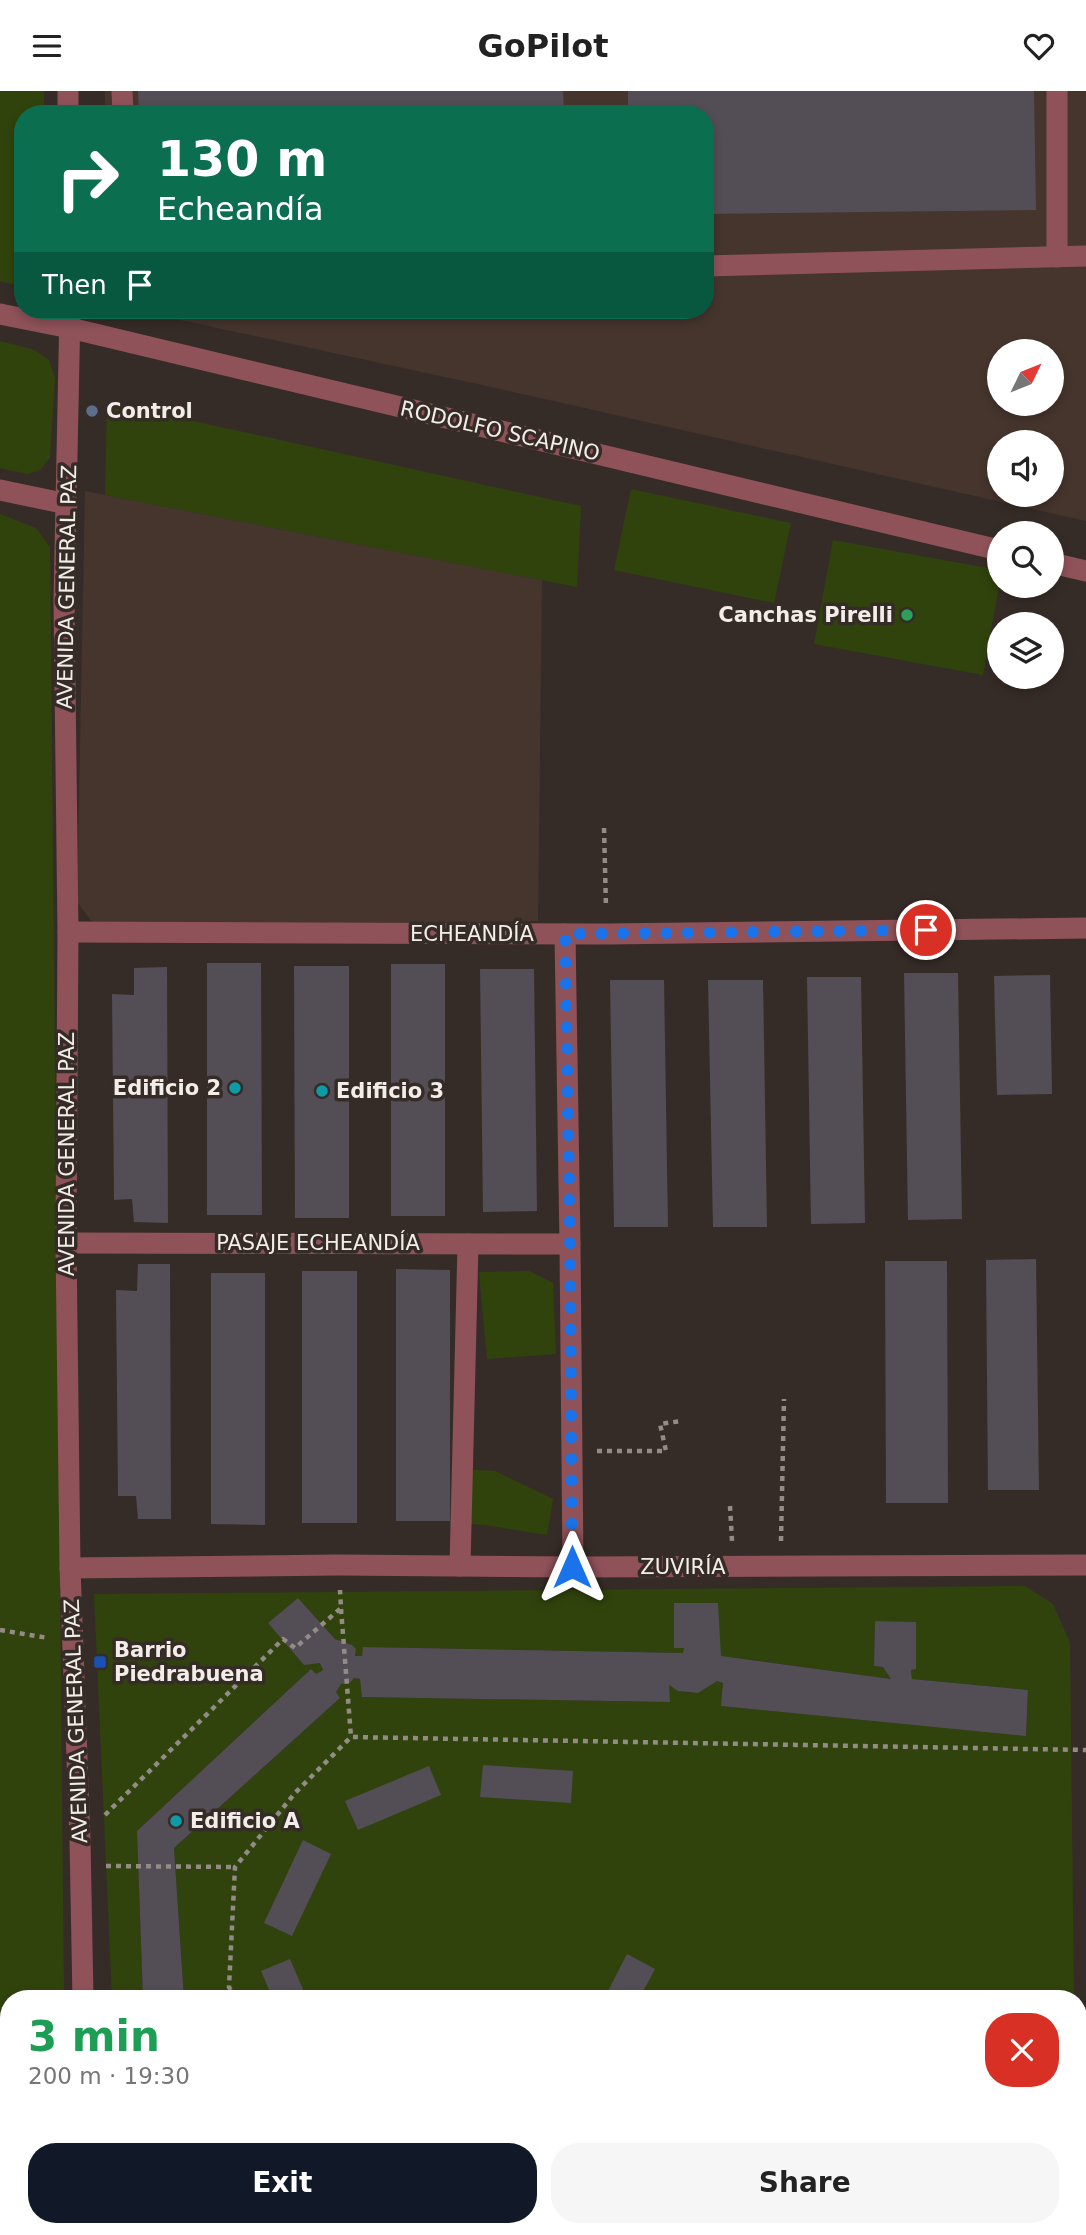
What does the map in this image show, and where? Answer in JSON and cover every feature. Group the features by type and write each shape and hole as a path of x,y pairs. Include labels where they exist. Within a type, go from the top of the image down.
{"street":[{"path":"1057,91 1057,257"},
{"path":"714,266 1086,256"},
{"name":"AVENIDA GENERAL PAZ","path":"70,319 64,600 68,932 66,1243 71,1568 83,1990"},
{"name":"RODOLFO SCAPINO","path":"70,319 987,547"},
{"path":"0,490 67,504"},
{"path":"1064,566 1086,571"},
{"name":"ECHEANDÍA","path":"68,932 607,934 1086,928"},
{"path":"565,934 572,1567"},
{"name":"PASAJE ECHEANDÍA","path":"66,1243 570,1244"},
{"path":"460,1566 468,1244"},
{"name":"ZUVIRÍA","path":"71,1568 338,1565 1086,1565"}],"path":[{"path":"604,828 607,934"},
{"path":"780,1566 784,1399"},
{"path":"572,1452 666,1451 660,1424 681,1421"},
{"path":"338,1565 351,1737"},
{"path":"80,1840 283,1639 295,1648 341,1608"},
{"path":"0,1630 73,1643"},
{"path":"230,1990 235,1867 295,1793 351,1737 1086,1750"},
{"path":"80,1866 235,1867"}],"shaded area":[{"path":"105,91 1086,91 1086,521 1024,507 1064,507 1064,430 987,430 987,499 176,319 714,319 714,105 105,105"},
{"path":"85,491 542,580 538,921 104,928 93,923 77,902"}],"green space":[{"path":"0,91 44,91 44,105 14,105 14,285 0,281"},
{"path":"0,341 35,350 49,360 55,378 50,457 41,469 28,474 0,468"},
{"path":"107,402 581,506 577,587 105,495"},
{"path":"631,489 791,523 774,603 614,570"},
{"path":"0,514 36,528 50,547 64,1990 0,1990"},
{"name":"Canchas Pirelli","path":"833,540 987,568 987,598 997,598 994,612 987,612 987,653 983,675 814,644"},
{"path":"529,1271 553,1283 556,1354 487,1359 479,1272"},
{"path":"459,1469 495,1471 553,1499 547,1535 456,1523"},
{"path":"1025,1586 1053,1604 1070,1643 1074,1990 183,1990 174,1848 340,1698 336,1692 341,1684 350,1683 354,1678 360,1679 363,1697 669,1702 669,1685 688,1693 717,1681 723,1683 722,1706 1026,1735 1028,1690 912,1679 911,1670 916,1669 916,1622 875,1621 874,1666 883,1667 891,1679 683,1653 364,1647 362,1656 355,1656 356,1649 335,1639 298,1598 268,1623 304,1664 320,1663 323,1670 316,1674 311,1669 137,1831 143,1990 112,1990 94,1594"}],"building":[{"path":"138,91 563,91 564,105 139,105"},
{"path":"628,91 1034,91 1036,210 714,214 714,105 628,105"},
{"name":"Edificio 2","path":"207,963 261,963 262,1215 207,1215"},
{"path":"391,964 445,964 445,1216 391,1216"},
{"name":"Edificio 3","path":"294,966 349,966 349,1218 295,1218"},
{"path":"167,967 168,1223 134,1222 132,1199 114,1200 112,994 134,995 134,968"},
{"path":"480,969 534,969 537,1211 483,1212"},
{"path":"904,973 958,973 962,1219 908,1220"},
{"path":"1050,975 1052,1094 997,1095 994,976"},
{"path":"807,977 861,977 865,1223 811,1224"},
{"path":"610,980 664,980 668,1227 614,1227"},
{"path":"708,980 763,980 767,1227 713,1227"},
{"path":"1036,1259 1039,1490 988,1490 986,1260"},
{"path":"885,1261 947,1261 948,1503 886,1503"},
{"path":"138,1264 170,1264 171,1519 138,1519 136,1496 118,1496 116,1290 137,1291"},
{"path":"396,1269 450,1270 450,1521 396,1521"},
{"path":"302,1271 357,1271 357,1523 302,1523"},
{"path":"211,1273 265,1273 265,1525 211,1524"},
{"name":"Edificio A","path":"298,1598 335,1639 356,1649 355,1656 362,1656 363,1647 683,1653 684,1648 674,1648 674,1603 718,1603 721,1656 891,1679 883,1667 874,1666 875,1621 916,1622 916,1669 911,1670 912,1679 1028,1690 1026,1736 721,1706 723,1683 717,1681 698,1693 678,1691 669,1685 670,1702 362,1697 360,1679 354,1678 350,1683 341,1684 336,1692 340,1698 174,1848 183,1990 143,1990 137,1831 311,1669 316,1674 323,1670 320,1663 304,1665 268,1623"},
{"path":"483,1765 573,1771 571,1803 480,1797"},
{"path":"429,1766 441,1795 358,1830 345,1801"},
{"path":"303,1840 331,1854 292,1936 264,1923"},
{"path":"627,1954 655,1969 644,1990 609,1990"},
{"path":"290,1959 303,1990 269,1990 261,1971"}],"place":[{"name":"Control","path":"92,411"},
{"name":"Canchas Pirelli","path":"907,615"},
{"name":"Edificio 2","path":"235,1088"},
{"name":"Edificio 3","path":"322,1091"},
{"name":"Barrio Piedrabuena","path":"100,1662"},
{"name":"Edificio A","path":"176,1821"}],"route":[{"path":"572,1567 565,934 926,930"}]}
